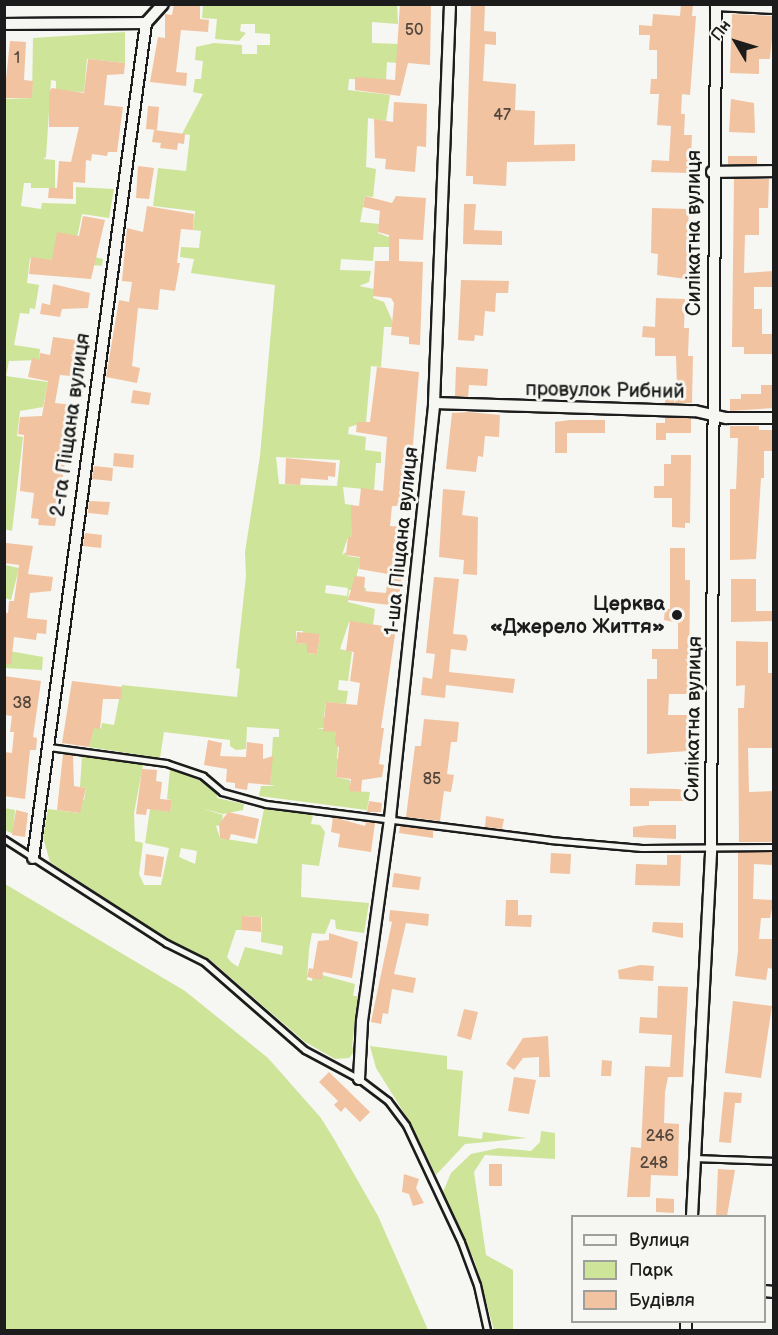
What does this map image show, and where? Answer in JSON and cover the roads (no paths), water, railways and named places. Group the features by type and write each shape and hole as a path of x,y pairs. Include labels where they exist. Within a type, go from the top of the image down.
{"street":[{"path":"4,24 146,23 163,4"},
{"name":"1-ша Піщана вулиця","path":"359,1079 362,1021 390,818 434,403 450,4"},
{"path":"716,5 774,8"},
{"name":"Силікатна вулиця","path":"692,1215 711,849 712,172 716,5"},
{"name":"2-га Піщана вулиця","path":"33,858 146,23"},
{"path":"712,172 774,171"},
{"name":"провулок Рибний","path":"434,403 712,414 726,418 774,418"}],"lane":[{"path":"47,746 166,764 202,776 231,796 266,804 550,840 711,849 774,847"},
{"path":"4,839 166,943 204,962 305,1050 359,1079 388,1101 406,1125 461,1242 477,1285 488,1330"},
{"path":"696,1158 774,1161"}],"place":[{"name":"Церква «Джерело Життя»","path":"677,615"}]}
